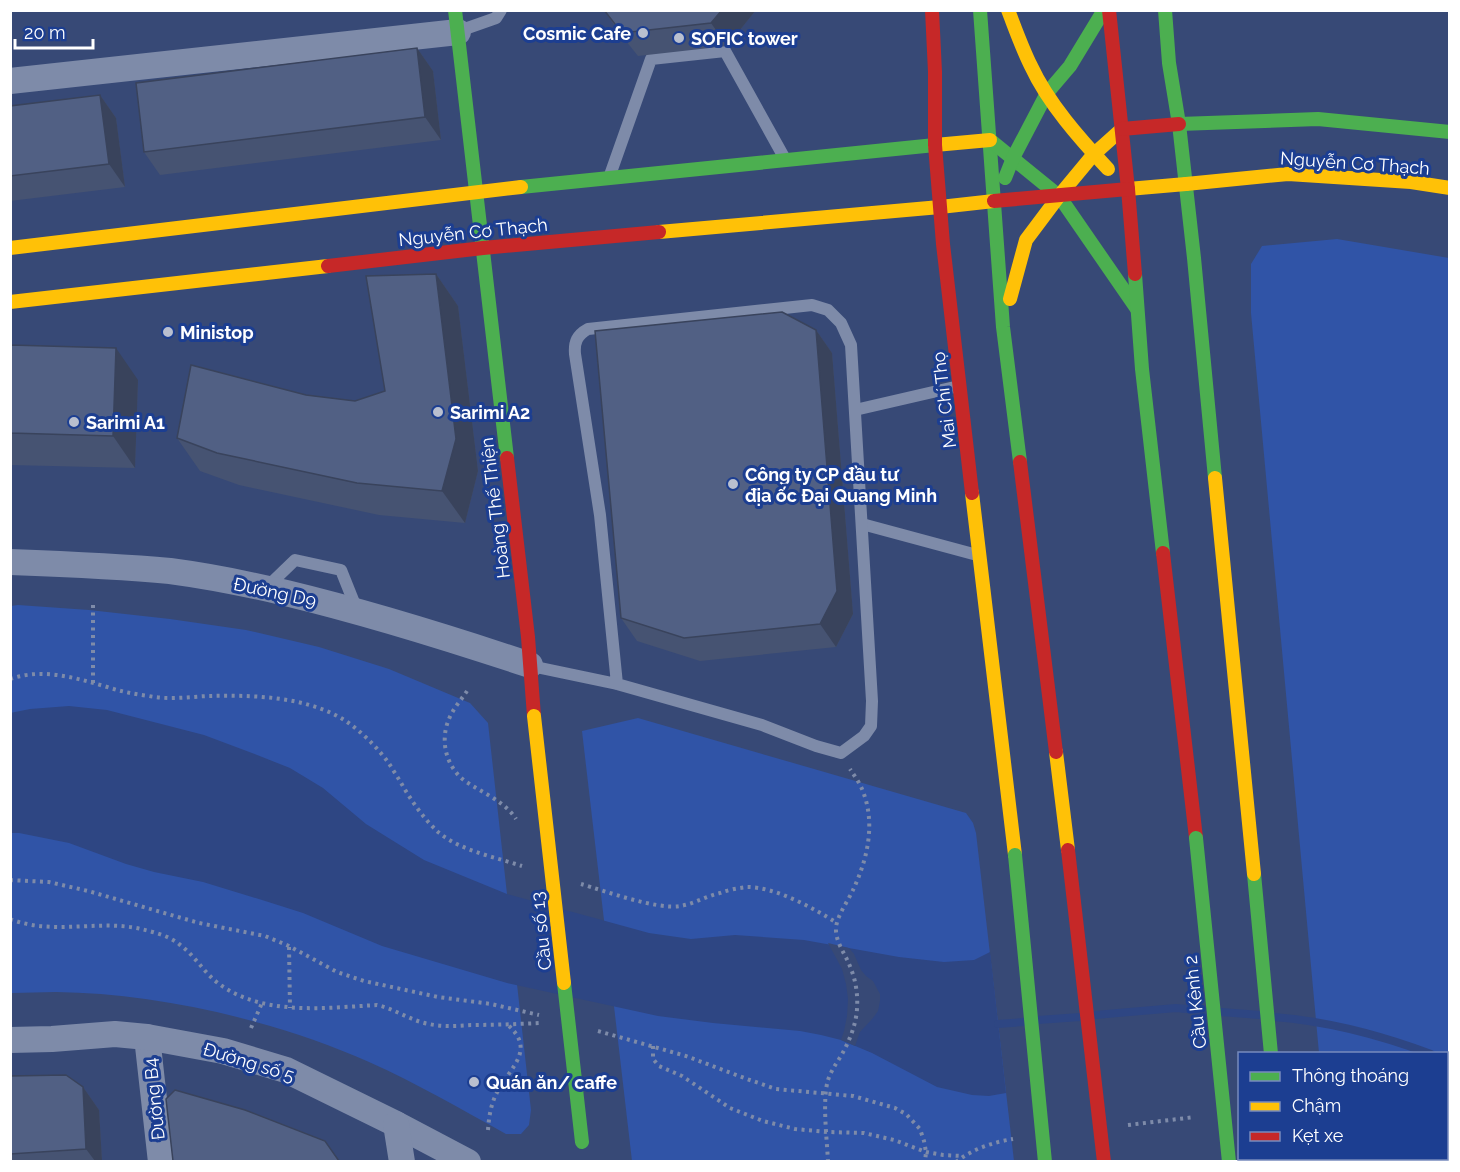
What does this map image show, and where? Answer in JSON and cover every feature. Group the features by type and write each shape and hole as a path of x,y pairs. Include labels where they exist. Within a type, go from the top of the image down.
{"main road":[{"name":"Mai Chí Thọ","path":"932,10 935,145 940,207 1015,855 1045,1161"},
{"path":"980,10 1003,327 1104,1161"},
{"path":"1008,10 1031,67 1047,93 1087,132 1094,155 1128,189"},
{"path":"994,201 1013,158 1047,93 1070,66 1104,10"},
{"path":"1109,10 1128,189 1137,310"},
{"path":"1165,10 1169,63 1186,184 1271,1052"},
{"name":"Hoàng Thế Thiện","path":"457,21 528,637 534,716"},
{"name":"Nguyễn Cơ Thạch","path":"935,145 1025,135 1179,124 1318,120 1449,132"},
{"path":"1003,327 1026,240 1094,155 1122,129"},
{"path":"990,140 1059,196 1137,310"},
{"path":"10,248 476,192 935,145"},
{"name":"Nguyễn Cơ Thạch","path":"10,302 483,248 1288,174 1411,182 1449,188"},
{"name":"Cầu Kênh 2","path":"1137,310 1196,838 1229,1161"},
{"name":"Cầu số 13","path":"534,716 583,1147"}],"street":[{"path":"10,81 457,21"},
{"name":"Đường D9","path":"10,562 89,565 171,572 265,589 357,611 530,665"},
{"name":"Đường số 5","path":"10,1040 116,1034 147,1037 223,1051 286,1070 468,1161"},
{"name":"Đường B4","path":"147,1037 161,1161"},
{"path":"396,1124 402,1161"}],"lane":[{"path":"457,21 496,18 501,10"},
{"path":"609,179 651,59 725,51 785,160"},
{"path":"530,665 617,684 762,725 841,753 864,736 871,726 872,701 851,345 841,322 828,310 812,305 588,329 577,338 574,354 600,515 617,684"},
{"path":"855,410 960,386"},
{"path":"862,524 980,556"},
{"path":"265,589 295,560 329,567 340,570 357,611"}],"path":[{"path":"93,603 93,683"},
{"path":"10,679 21,675 41,673 62,675 156,698 257,696 302,703 322,710 341,718 375,747 389,763 424,818 439,833 473,850 532,869"},
{"path":"467,692 449,718 444,735 449,764 458,777 487,794 511,812 516,820"},
{"path":"828,1161 825,1094 833,1068 847,1043 857,1011 858,996 852,971 839,946 837,923 865,860 870,832 868,808 862,789 841,753"},
{"path":"10,880 49,882 199,923 265,936 337,972 364,981 438,997 492,1004 541,1016"},
{"path":"575,882 660,906 680,907 716,893 748,887 770,891 794,900 837,923"},
{"path":"10,919 44,927 139,928 179,943 214,980 241,995 262,1003 290,1008 377,1005 387,1007 414,1020 443,1026 551,1022"},
{"path":"289,946 290,1008"},
{"path":"251,1028 262,1003"},
{"path":"488,1130 489,1113 494,1099 519,1056 520,1043 509,1025"},
{"path":"596,1030 686,1056 776,1089 853,1096 895,1108 906,1114 920,1129 926,1152 925,1161"},
{"path":"653,1046 653,1059 659,1065 682,1076 730,1108 747,1116 795,1130 864,1133 894,1140 926,1152 963,1156"}],"shaded area":[{"path":"1337,239 1449,258 1449,1132 1448,1052 1319,1052 1251,313 1251,264 1262,246"},
{"path":"11,606 89,610 246,630 319,647 389,669 470,703 488,723 531,1110 529,1125 521,1134 506,1134 421,1087 334,1047 257,1022 216,1012 135,998 56,992 11,993"},
{"path":"69,706 107,710 204,735 252,753 290,768 323,788 366,824 424,860 507,894 649,933 691,939 735,935 804,940 899,957 944,962 974,960 990,952 1006,1093 989,1096 972,1095 937,1087 872,1053 841,1040 821,1035 658,1016 507,983 382,946 303,913 203,882 126,864 69,843 11,833 10,713"},
{"path":"638,718 966,813 976,833 1014,1161 632,1161 582,731"}],"pier":[{"path":"828,943 849,948 861,970 873,981 880,994 878,1011 860,1032 855,1046 841,1040 847,1016 846,984 842,969"}],"building":[{"path":"604,10 722,10 711,23 622,33"},
{"path":"417,48 425,117 144,152 136,83"},
{"path":"100,95 109,164 10,176 10,106"},
{"name":"Sarimi A2","path":"436,274 456,439 442,491 357,483 217,453 177,438 191,365 306,395 355,401 385,391 366,276"},
{"name":"Công ty CP đầu tư địa ốc Đại Quang Minh","path":"782,312 816,330 837,591 820,624 684,638 621,618 595,331"},
{"path":"10,345 116,348 113,436 10,433"},
{"path":"66,1075 83,1087 86,1149 10,1154 10,1076"},
{"path":"175,1090 245,1110 325,1141 339,1161 173,1161 166,1099"}],"waterway":[{"path":"1095,1015 1176,1008 1206,1011"},
{"path":"1221,1012 1260,1015"},
{"path":"1038,1020 1080,1017"},
{"path":"1274,1017 1354,1030 1425,1052"},
{"path":"998,1024 1023,1022"}],"traffic: fast":[{"path":"455,10 507,458"},
{"path":"980,10 1003,327 1020,462"},
{"path":"1005,178 1047,93 1070,66 1104,10"},
{"path":"1165,10 1169,63 1179,124 1194,258 1215,478"},
{"path":"1179,124 1318,119 1450,132"},
{"path":"990,140 1059,196 1137,309"},
{"path":"521,187 935,145"},
{"path":"1135,274 1142,369 1163,553"},
{"path":"1196,838 1229,1162"},
{"path":"1015,855 1045,1162"},
{"path":"1254,874 1271,1052"},
{"path":"564,983 582,1142"}],"traffic: slow":[{"path":"1008,10 1028,59 1046,93 1076,133 1108,169"},
{"path":"1010,299 1026,240 1093,155 1122,129"},
{"path":"935,145 990,140"},
{"path":"1186,184 1288,174 1411,182 1450,188"},
{"path":"1128,189 1186,184"},
{"path":"10,248 521,187"},
{"path":"940,207 994,201"},
{"path":"659,232 940,207"},
{"path":"10,302 328,266"},
{"path":"1215,478 1254,874"},
{"path":"972,493 1015,855"},
{"path":"534,716 564,983"},
{"path":"1056,752 1068,850"}],"traffic: jam":[{"path":"932,10 935,145 943,244 972,493"},
{"path":"1109,10 1135,274"},
{"path":"1122,129 1179,124"},
{"path":"994,201 1128,189"},
{"path":"328,266 483,248 659,232"},
{"path":"507,458 528,637 534,716"},
{"path":"1020,462 1056,752"},
{"path":"1163,553 1196,838"},
{"path":"1068,850 1104,1162"}],"place":[{"name":"Cosmic Cafe","path":"643,33"},
{"name":"SOFIC tower","path":"679,38"},
{"name":"Ministop","path":"168,332"},
{"name":"Sarimi A2","path":"438,412"},
{"name":"Sarimi A1","path":"74,422"},
{"name":"Công ty CP đầu tư địa ốc Đại Quang Minh","path":"733,484"},
{"name":"Quán ăn/ caffe","path":"474,1082"}]}
